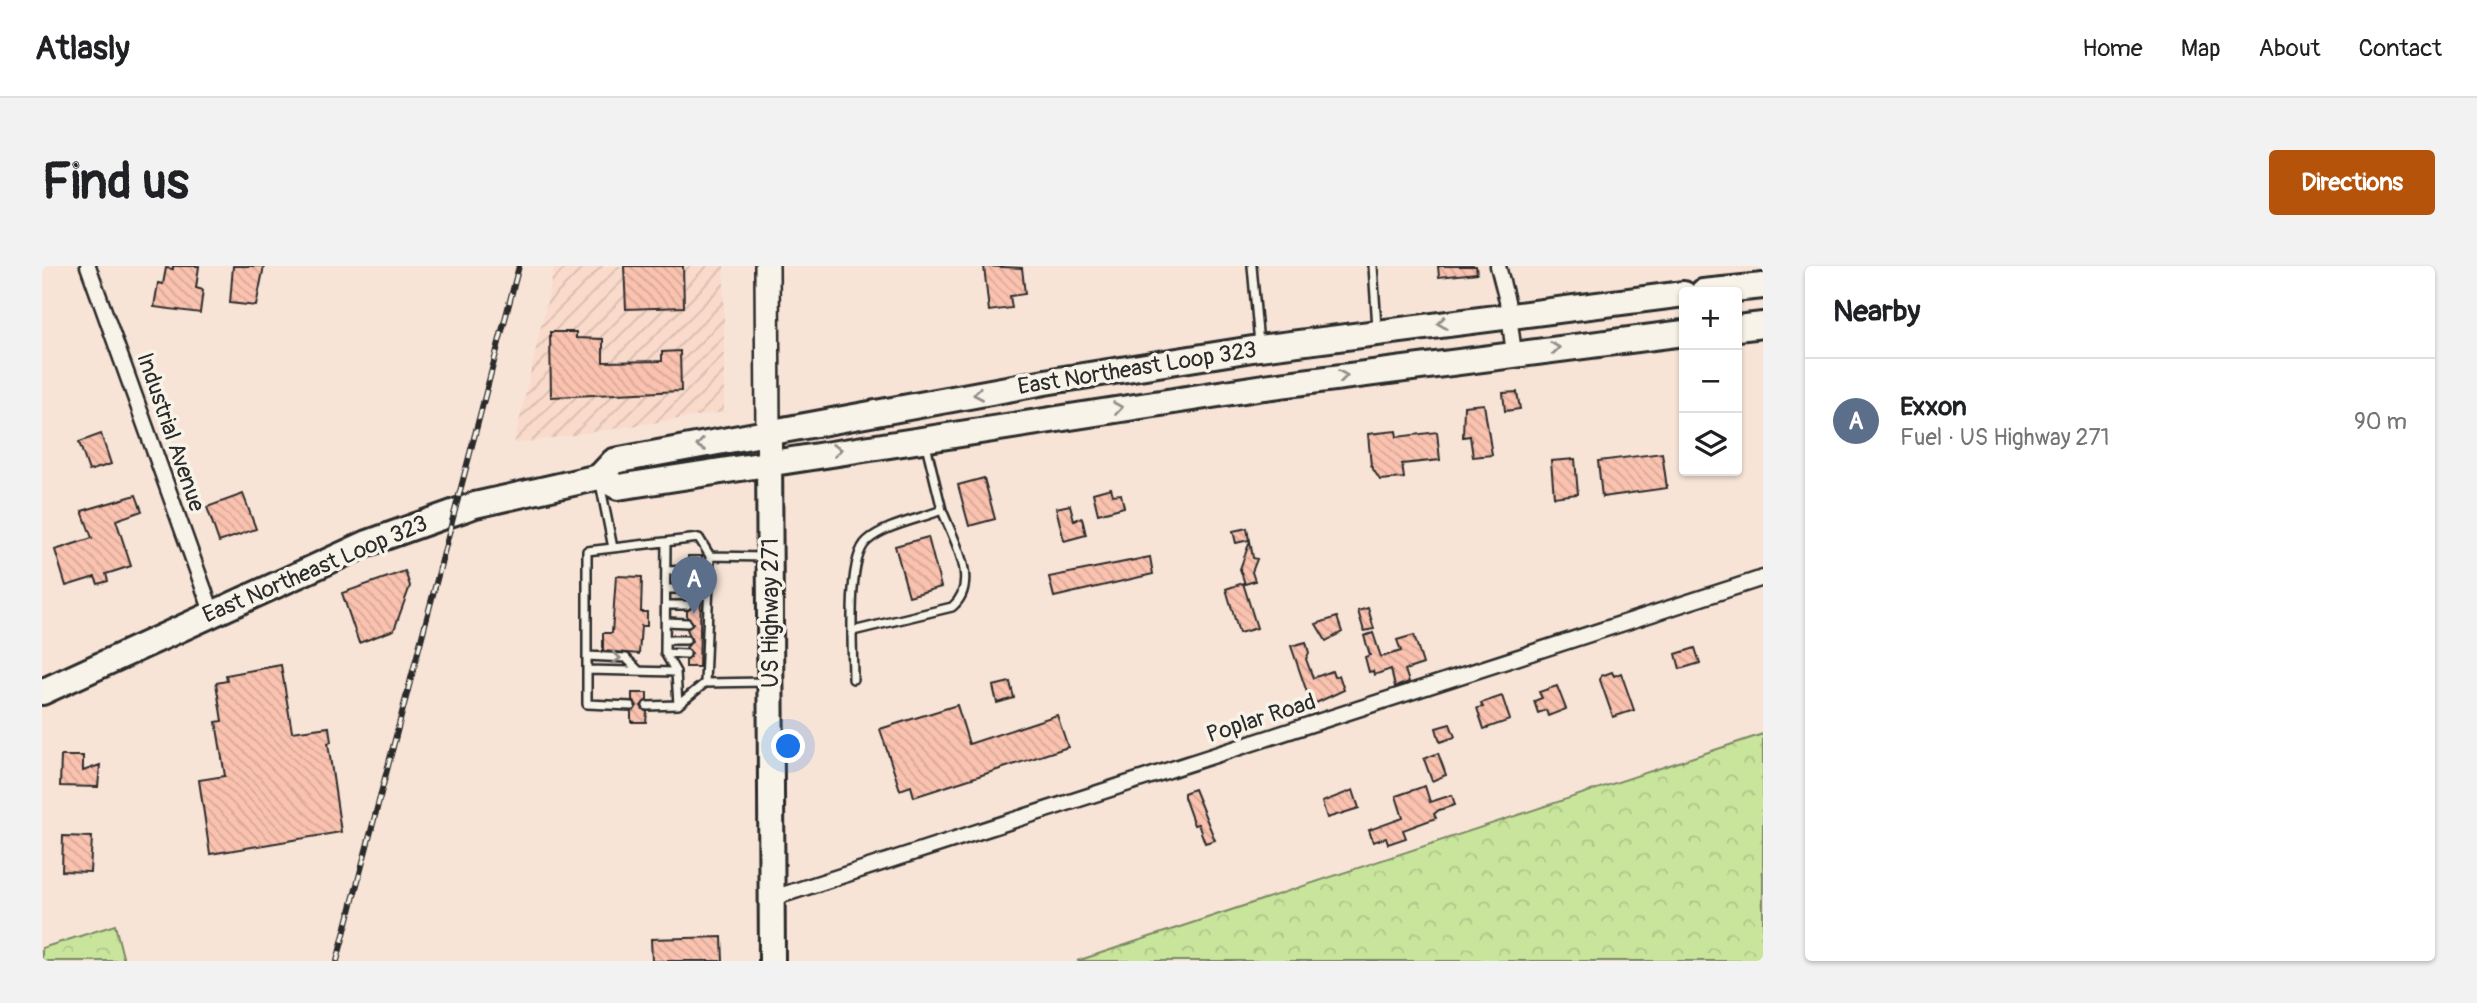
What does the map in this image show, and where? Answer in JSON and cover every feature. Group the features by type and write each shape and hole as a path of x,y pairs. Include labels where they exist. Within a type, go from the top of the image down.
{"highway":[{"path":"1742,288 1763,286"},
{"name":"East Northeast Loop 323","path":"42,692 317,564 414,525 494,500 598,477 614,461 1045,382 1259,348 1509,314 1679,294"},
{"path":"1640,298 1645,336"},
{"path":"1742,327 1763,325"},
{"name":"East Northeast Loop 323","path":"598,477 618,486 1264,387 1679,333"},
{"path":"1259,348 1264,387"},
{"path":"1045,382 1051,418"},
{"name":"US Highway 271","path":"768,433 772,961"}],"main road":[{"name":"US Highway 271","path":"767,266 768,433"}],"street":[{"name":"Industrial Avenue","path":"88,266 212,612"},
{"path":"1498,266 1509,314 1514,353"},
{"name":"Poplar Road","path":"773,898 1763,578"}],"lane":[{"path":"1252,266 1259,348"},
{"path":"1373,266 1377,332"},
{"path":"853,631 952,607 962,598 966,588 963,566 942,510 924,437"},
{"path":"598,477 613,548"},
{"path":"853,679 855,575 865,542 876,535 942,510"},
{"path":"631,706 587,704 587,551 699,538 710,556 705,588 705,683"},
{"path":"666,542 665,653 676,671 678,705"},
{"path":"710,556 770,557"},
{"path":"667,571 688,570"},
{"path":"667,589 688,589"},
{"path":"667,605 687,605"},
{"path":"667,622 687,623"},
{"path":"666,640 687,640"},
{"path":"665,653 686,654"},
{"path":"587,656 626,658 639,671"},
{"path":"587,670 676,671"},
{"path":"647,706 678,705 705,683 771,682"}],"shaded area":[{"path":"555,266 724,266 724,412 514,444"}],"green space":[{"path":"1763,734 1763,961 1077,961"},
{"path":"115,925 124,961 42,961 42,948"}],"building":[{"path":"173,266 199,266 196,288 203,290 200,313 154,307 158,283 163,284 166,268 173,269"},
{"path":"233,266 264,266 256,306 230,303"},
{"path":"624,266 683,266 684,307 626,309"},
{"path":"984,266 1022,268 1025,294 1010,296 1012,308 989,311"},
{"path":"1438,266 1476,266 1477,273 1439,277"},
{"path":"550,332 576,332 576,338 603,339 603,362 662,361 662,352 680,351 681,391 551,397"},
{"path":"1517,392 1520,409 1505,411 1503,393"},
{"path":"1484,404 1492,455 1473,457 1470,436 1463,437 1464,406"},
{"path":"1396,431 1397,437 1437,432 1440,460 1402,464 1404,478 1380,480 1371,466 1368,434"},
{"path":"101,434 111,464 89,471 79,442"},
{"path":"1662,453 1667,488 1602,497 1598,461"},
{"path":"1575,459 1578,494 1554,497 1551,461"},
{"path":"984,478 995,519 969,526 958,485"},
{"path":"1111,488 1113,495 1121,494 1124,507 1098,514 1093,493"},
{"path":"243,494 256,529 219,542 207,507"},
{"path":"136,495 142,511 116,520 131,566 106,574 108,581 98,584 95,577 66,586 55,550 92,538 82,511"},
{"path":"1070,505 1074,520 1082,518 1086,535 1064,541 1056,508"},
{"path":"1247,528 1249,540 1236,543 1233,531"},
{"path":"928,537 941,587 909,596 895,546"},
{"path":"1250,541 1253,558 1257,559 1252,572 1255,581 1245,584 1240,569"},
{"path":"688,556 702,556 699,667 686,667 686,660 692,654 686,648 692,641 687,629 693,623 687,617 687,611 693,606 687,595 694,590 688,583 688,576 694,570 688,564"},
{"path":"1150,557 1153,574 1054,597 1049,577"},
{"path":"405,571 410,586 394,630 359,643 342,593"},
{"path":"616,576 642,577 641,612 647,612 647,626 641,626 639,654 603,651 603,633 612,633"},
{"path":"1243,583 1257,628 1239,633 1226,589"},
{"path":"1368,608 1374,629 1364,631 1358,611"},
{"path":"1337,617 1342,632 1326,641 1316,624"},
{"path":"1373,633 1381,657 1401,651 1397,640 1414,635 1423,664 1405,670 1409,682 1395,687 1391,669 1374,675 1373,671 1369,672 1365,657 1370,655 1364,636"},
{"path":"1306,642 1309,653 1306,659 1313,678 1332,671 1334,677 1339,675 1344,690 1316,703 1309,698 1291,646"},
{"path":"1695,648 1700,663 1680,669 1676,654"},
{"path":"281,665 292,732 329,727 331,742 328,743 341,832 210,854 199,780 225,776 216,722 222,721 216,683 227,681 226,675"},
{"path":"1612,672 1614,676 1621,673 1634,710 1613,717 1600,680 1601,676"},
{"path":"1010,682 1014,698 997,703 993,686"},
{"path":"1557,686 1566,709 1548,716 1546,710 1538,713 1534,701 1542,698 1539,692"},
{"path":"632,693 647,693 647,700 641,706 647,712 646,722 631,722 631,712 637,706 632,700"},
{"path":"1502,696 1510,720 1484,729 1477,708 1483,707 1481,703"},
{"path":"957,705 969,744 1057,715 1068,747 914,797 911,786 900,790 880,729"},
{"path":"1450,724 1455,737 1440,742 1436,728"},
{"path":"1438,753 1446,775 1432,781 1424,759"},
{"path":"61,756 83,756 83,771 100,765 98,787 60,786"},
{"path":"1425,786 1430,802 1452,795 1455,805 1439,810 1434,814 1436,818 1403,830 1406,838 1388,844 1386,838 1373,842 1369,830 1403,818 1396,796"},
{"path":"1194,789 1215,840 1205,843 1198,824 1194,825 1184,793"},
{"path":"1353,790 1359,808 1327,818 1322,802"},
{"path":"63,836 92,837 90,872 62,871"},
{"path":"722,937 723,961 652,961 651,939"}],"railway":[{"path":"337,961 519,266"}],"place":[{"name":"Exxon","path":"694,614"}]}
